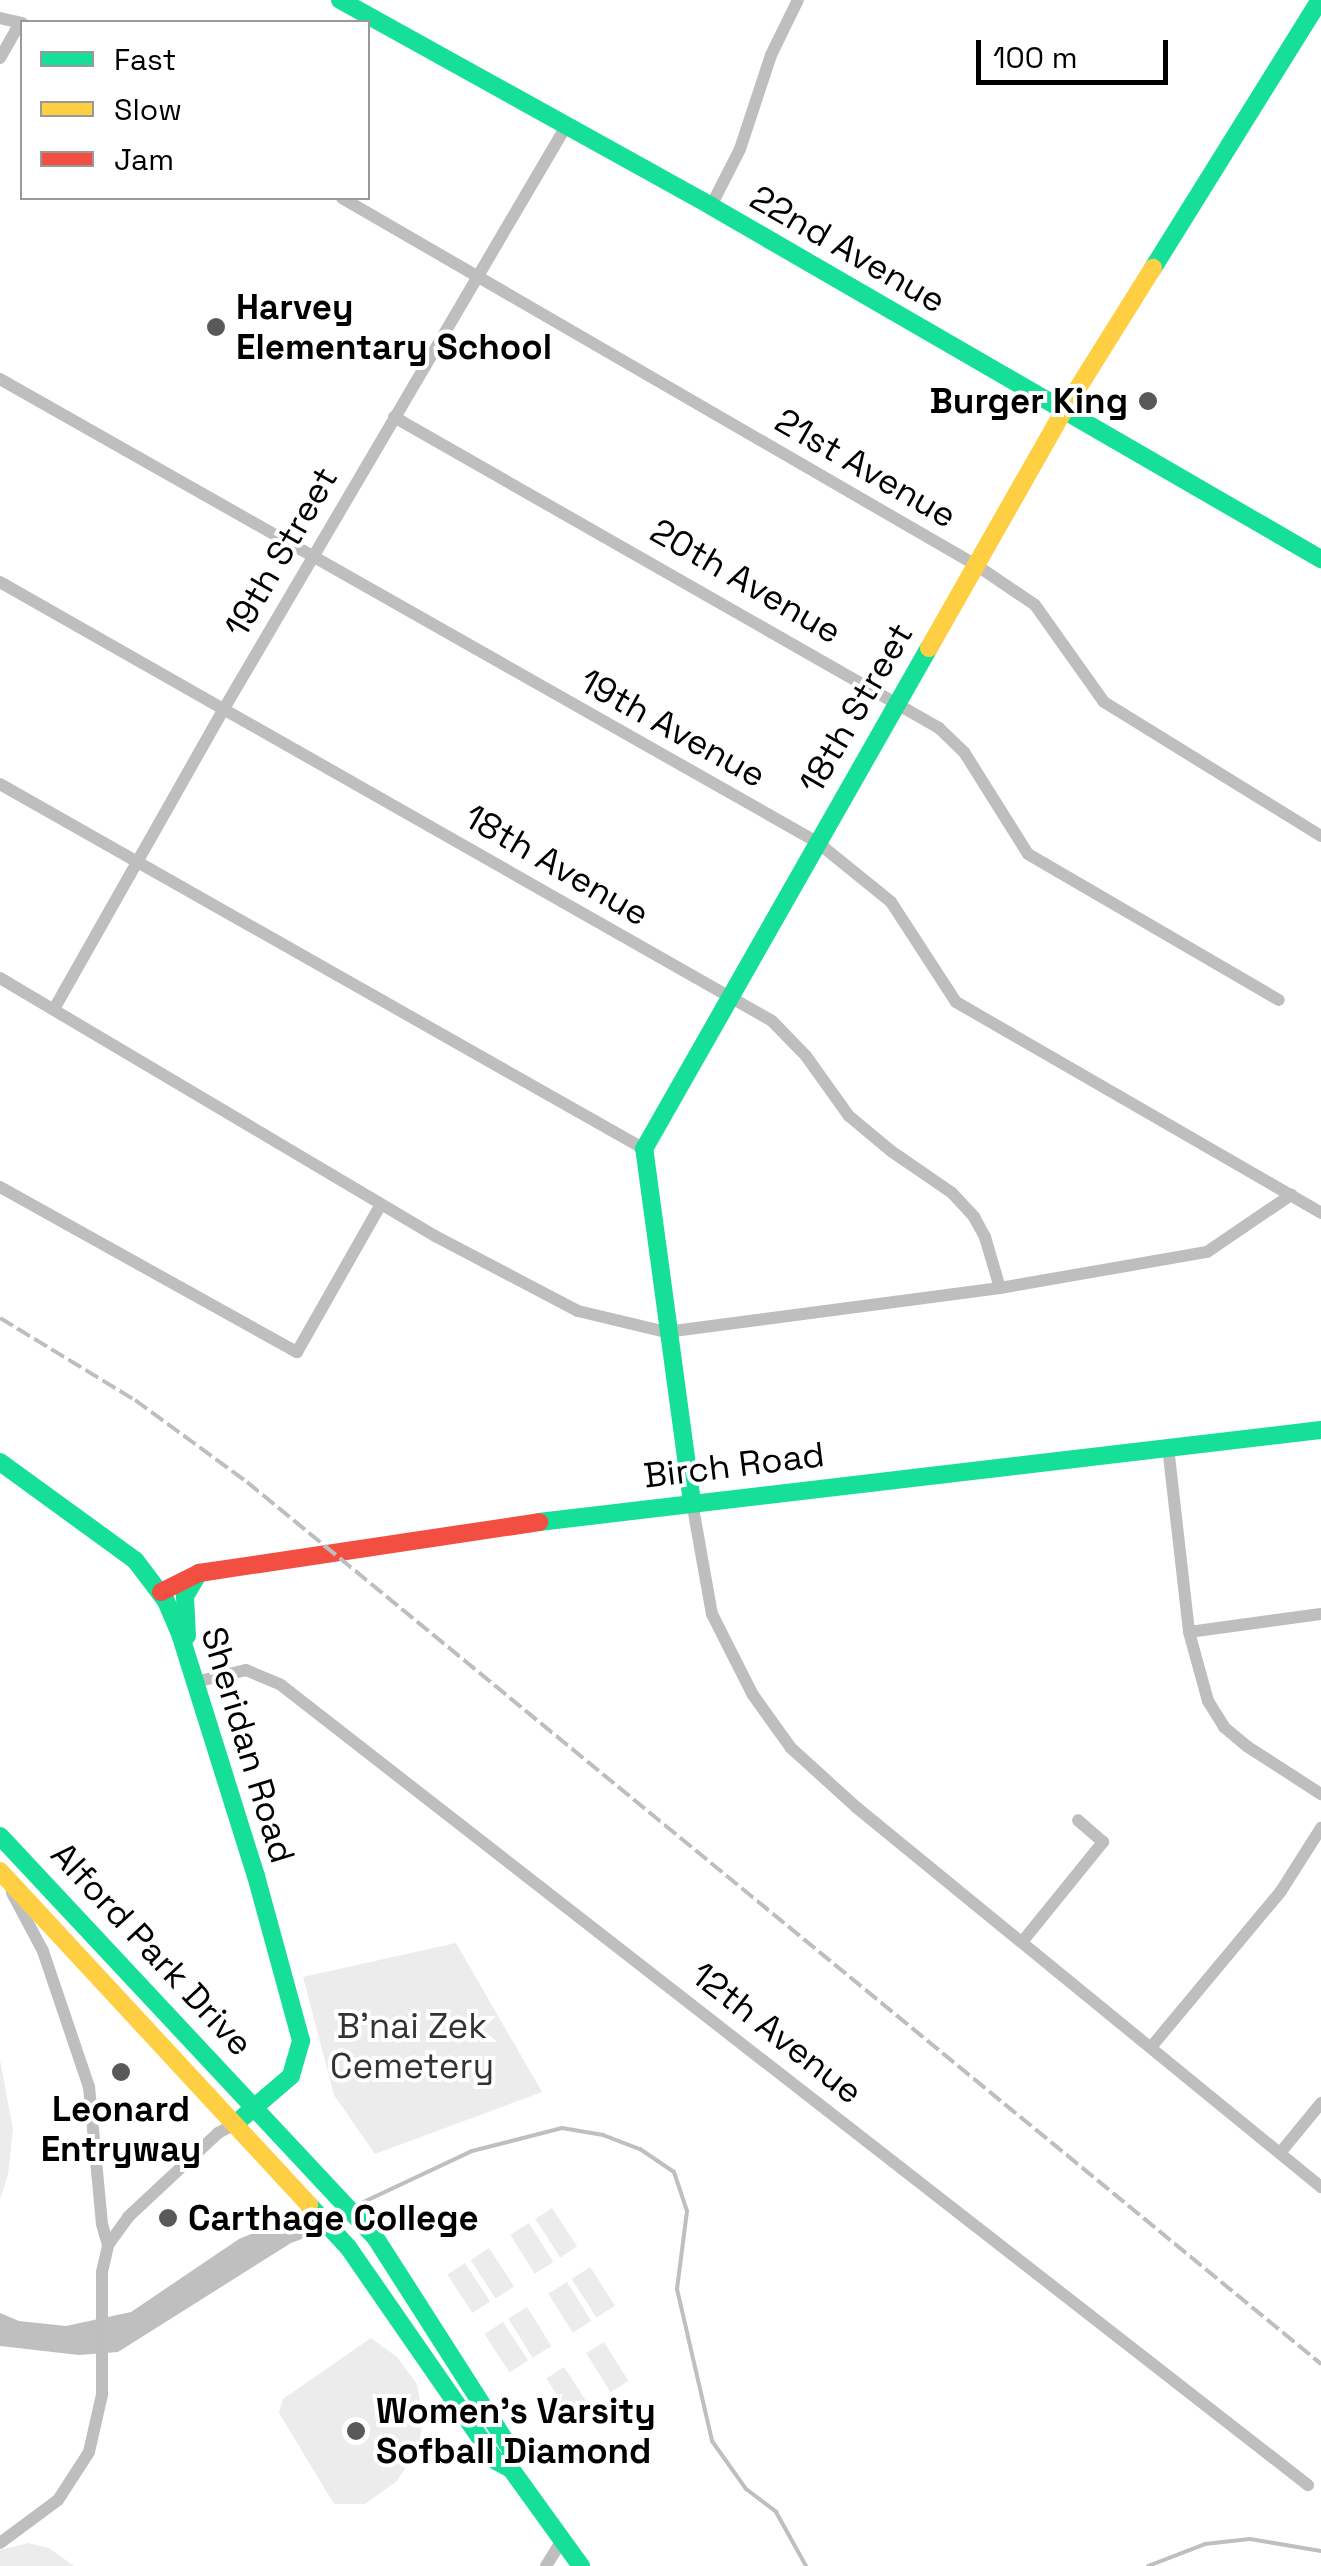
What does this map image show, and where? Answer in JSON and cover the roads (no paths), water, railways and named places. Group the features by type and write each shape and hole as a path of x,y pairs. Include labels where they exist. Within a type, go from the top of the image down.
{"street":[{"name":"22nd Avenue","path":"340,0 711,206 1321,560"},
{"path":"711,206 740,149 771,55 798,0"},
{"name":"18th Street","path":"644,1149 1063,412 1320,0"},
{"path":"0,58 20,25"},
{"name":"19th Street","path":"54,1009 476,274 565,128"},
{"name":"21st Avenue","path":"346,200 976,565 1035,606 1104,702 1321,836"},
{"name":"19th Avenue","path":"0,379 817,842 891,902 956,1002 1321,1213"},
{"name":"20th Avenue","path":"394,416 940,728 964,752 1028,854 1279,1000"},
{"name":"18th Avenue","path":"0,582 772,1021 806,1056 849,1116 891,1152 952,1193 985,1237 1000,1288"},
{"path":"0,784 644,1149 666,1332 712,1614 767,1716 811,1768 1321,2187"},
{"path":"0,979 380,1206 578,1311 666,1332 1000,1288 1207,1252 1290,1195"},
{"path":"0,1187 297,1352 380,1206"},
{"name":"Birch Road","path":"161,1592 199,1572 331,1550 692,1502 1321,1430"},
{"path":"1168,1447 1190,1632 1208,1701 1224,1726 1248,1748 1321,1794"},
{"name":"Sheridan Road","path":"0,1462 124,1550 161,1592 186,1651 256,1876 301,2042 290,2076 235,2124"},
{"path":"186,1651 185,1596 199,1572"},
{"path":"1190,1632 1321,1614"},
{"name":"12th Avenue","path":"195,1682 246,1670 280,1684 1308,2486"},
{"path":"1022,1942 1103,1842 1078,1820"},
{"path":"1152,2046 1281,1891 1321,1828"},
{"name":"Alford Park Drive","path":"0,1836 256,2106"},
{"path":"0,1872 43,1951 89,2086 102,2224 108,2246 102,2305 104,2359 98,2424 89,2452 58,2500 0,2543"},
{"name":"Alford Park Drive","path":"0,1872 235,2124"},
{"path":"1280,2153 1321,2103"},
{"path":"256,2106 375,2237 511,2450 511,2469"},
{"path":"108,2246 128,2217 218,2133 235,2124 348,2247 394,2306 496,2461 511,2469 581,2566"},
{"path":"546,2566 562,2540"}],"waterway":[{"path":"355,2206 472,2151 562,2128 603,2135 640,2149 674,2172 687,2211 677,2289 712,2441 746,2489 776,2512 806,2566"},
{"path":"1148,2566 1205,2544 1250,2539 1321,2551"}],"railway":[{"path":"0,1318 135,1400 247,1482 1321,2364"}],"place":[{"name":"Harvey Elementary School","path":"216,327"},
{"name":"Burger King","path":"1148,401"},
{"name":"Leonard Entryway","path":"121,2072"},
{"name":"Carthage College","path":"168,2218"},
{"name":"Women's Varsity Sofball Diamond","path":"356,2431"}],"park label":[{"name":"B'nai Zek Cemetery","path":"412,2046"}]}
